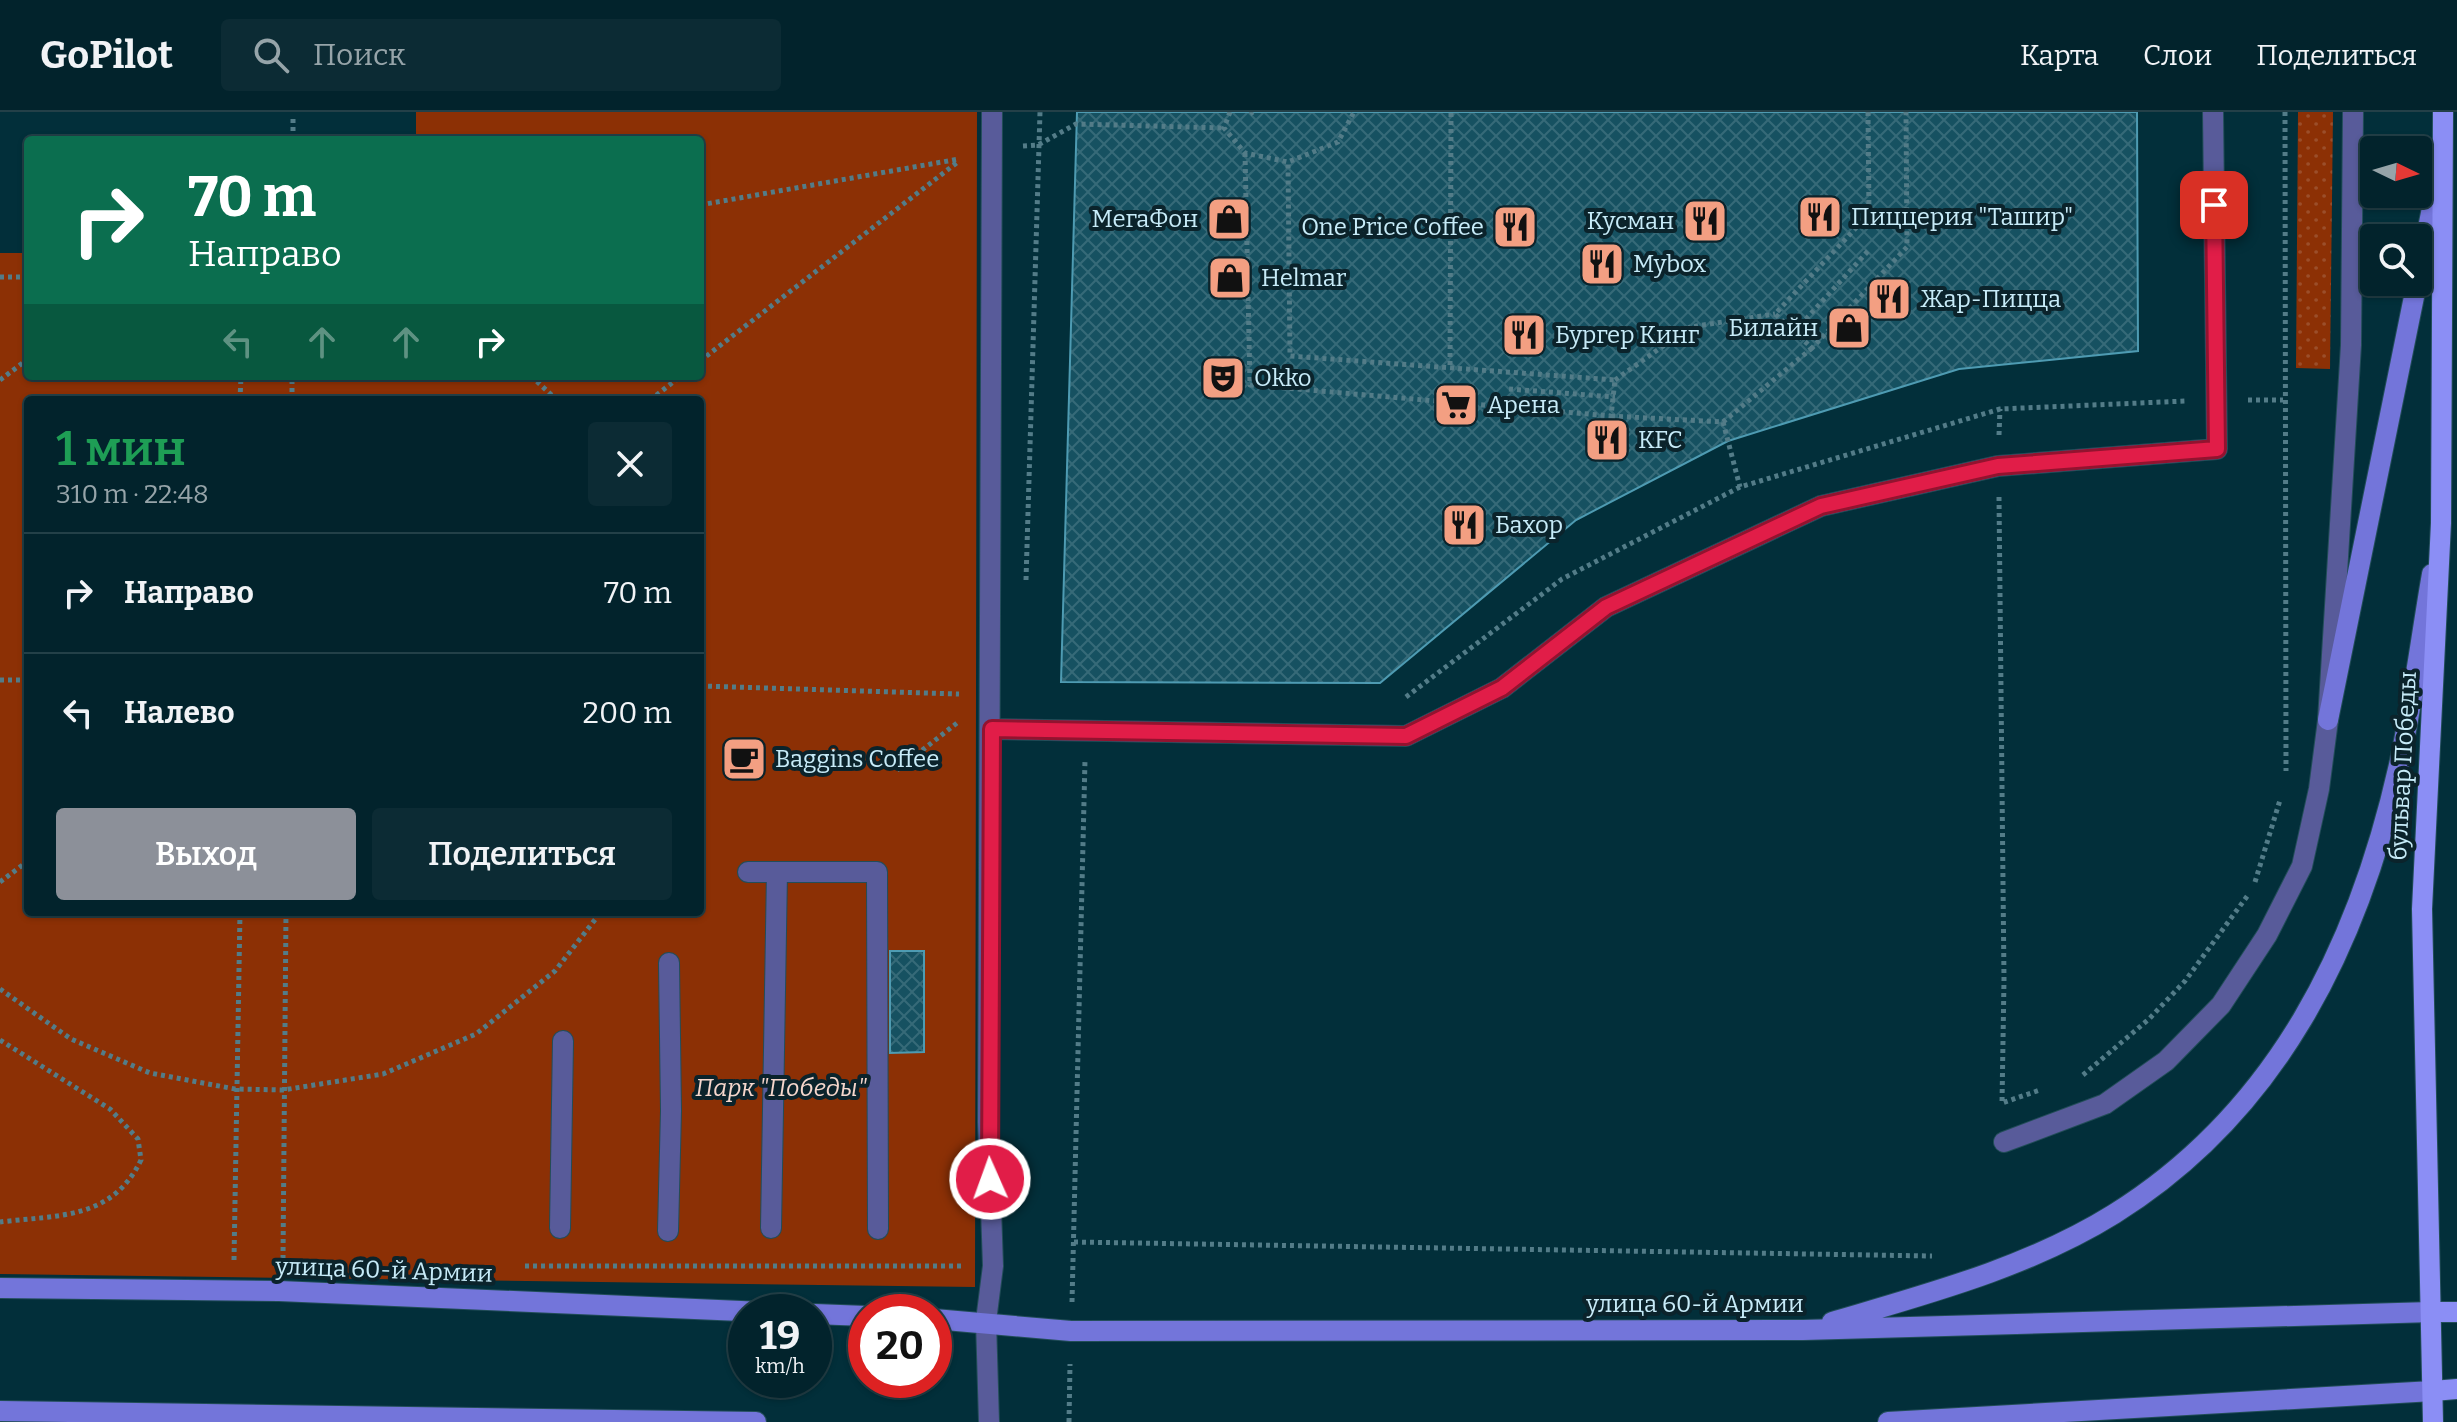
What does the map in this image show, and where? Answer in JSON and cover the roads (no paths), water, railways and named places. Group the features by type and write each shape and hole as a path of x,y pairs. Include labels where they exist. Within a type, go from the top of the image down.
{"main road":[{"name":"бульвар Победы","path":"2433,1422 2422,909 2441,523 2443,112"},
{"path":"2429,224 2443,155"},
{"path":"2328,720 2415,296"},
{"path":"1803,1330 1958,1285 2113,1215 2191,1155 2221,1127 2281,1057 2322,989 2352,919 2377,839 2398,766 2441,523"},
{"name":"улица 60-й Армии","path":"0,1288 279,1291 728,1310"},
{"name":"улица 60-й Армии","path":"952,1320 1071,1331 1803,1330 2457,1312"},
{"path":"1888,1422 2457,1389"},
{"path":"0,1411 756,1422"}],"street":[{"path":"989,1422 986,1321 993,1266 988,1122 992,729 992,112"},
{"path":"992,729 1406,736 1502,688 1606,607 1821,506 1998,466 2217,449 2213,112"},
{"path":"2004,1142 2105,1104 2166,1061 2221,1005 2267,935 2302,866 2319,789 2328,720 2351,345 2353,112"},
{"path":"748,872 877,872 878,1229"},
{"path":"771,1228 777,872"},
{"path":"668,1231 671,1111 669,963"},
{"path":"560,1228 563,1041"}],"place":[{"name":"Пиццерия \"Ташир\"","path":"1820,217"},
{"name":"МегаФон","path":"1229,219"},
{"name":"Кусман","path":"1705,221"},
{"name":"One Price Coffee","path":"1515,227"},
{"name":"Mybox","path":"1602,264"},
{"name":"Helmar","path":"1230,278"},
{"name":"Жар-Пицца","path":"1889,299"},
{"name":"Билайн","path":"1849,328"},
{"name":"Бургер Кинг","path":"1524,335"},
{"name":"Okko","path":"1223,378"},
{"name":"Арена","path":"1456,405"},
{"name":"KFC","path":"1607,440"},
{"name":"Бахор","path":"1464,525"},
{"name":"Baggins Coffee","path":"744,759"}],"park label":[{"name":"Парк \"Победы\"","path":"781,1088"}]}
